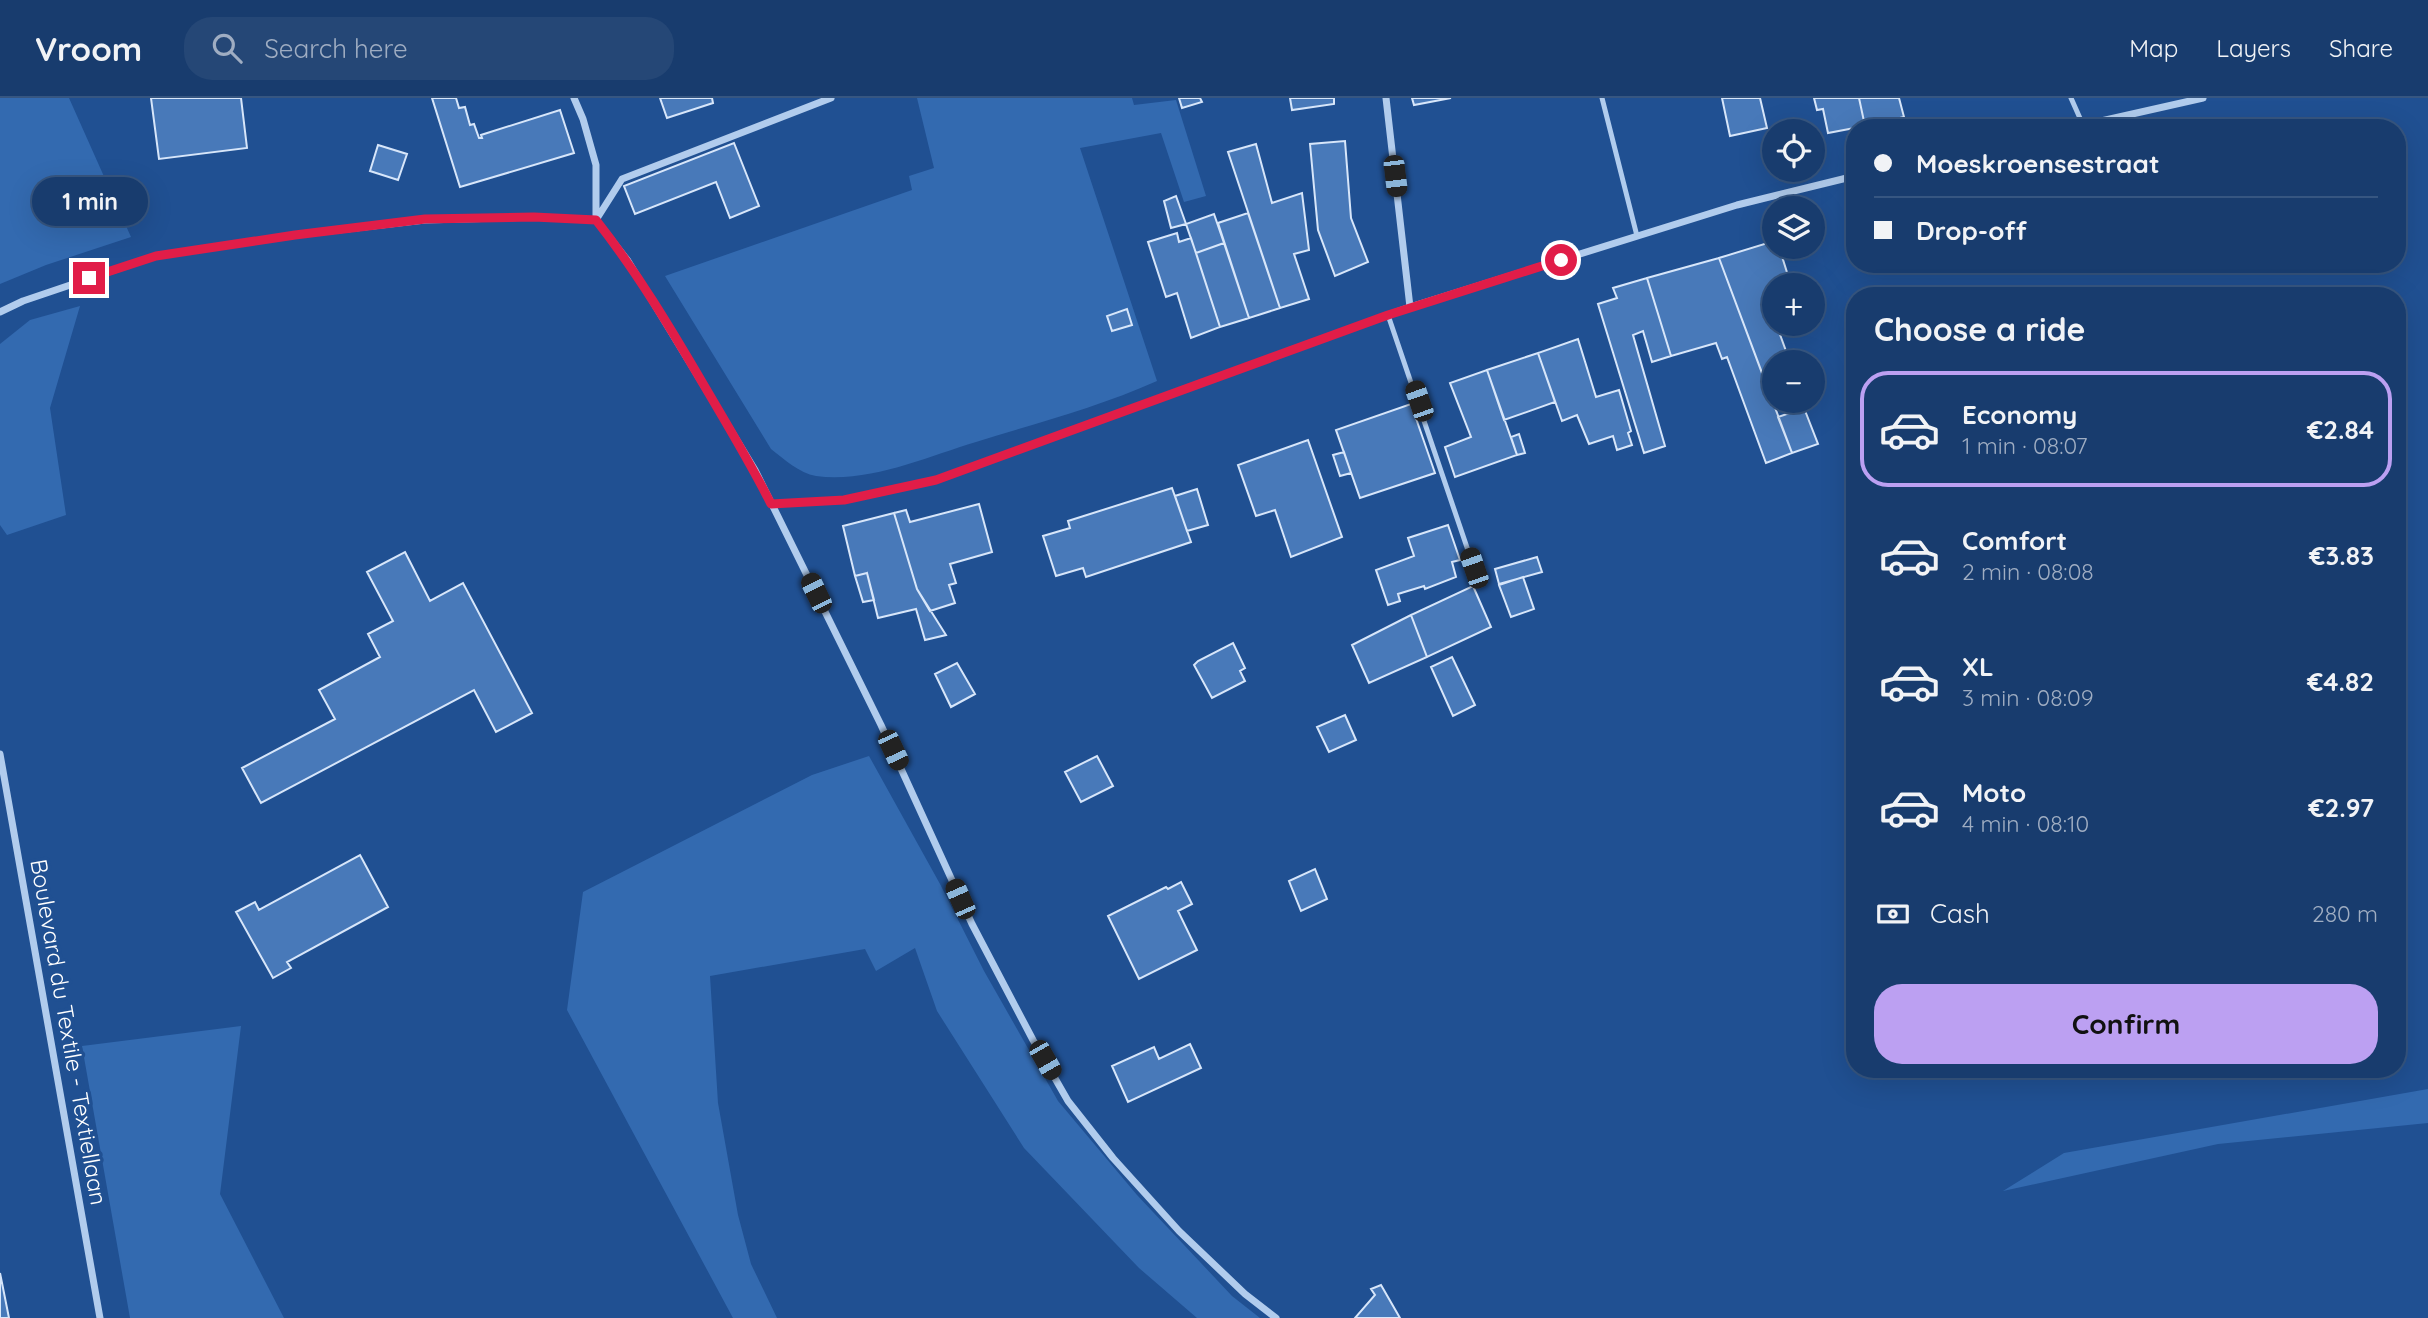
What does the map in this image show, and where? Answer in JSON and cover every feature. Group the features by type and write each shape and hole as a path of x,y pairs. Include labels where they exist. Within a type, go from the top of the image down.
{"street":[{"path":"573,98 583,119 596,165 596,220 628,261 755,470 881,725 972,924 1068,1101 1113,1158 1179,1231 1245,1294 1276,1318"},
{"path":"596,220 622,179 831,98"},
{"path":"1386,98 1410,307"},
{"path":"2110,119 2203,98"},
{"path":"771,504 844,500 936,480 1410,307 1737,205 1846,178"},
{"path":"0,312 23,301 156,256 425,219 534,217 596,220"},
{"name":"Boulevard du Textile - Textiellaan","path":"0,754 100,1318"}],"lane":[{"path":"1602,98 1637,236"},
{"path":"2071,98 2080,119"},
{"path":"1388,315 1474,568"}],"shaded area":[{"path":"0,98 69,98 131,237 46,265 0,284"},
{"path":"917,98 1132,98 1134,105 1176,100 1206,196 1184,202 1161,133 1080,148 1157,381 1090,407 898,467 857,476 816,476 792,465 771,449 665,276 912,190 909,176 934,168"},
{"path":"80,306 50,408 66,515 7,535 0,525 0,344 30,320"},
{"path":"869,756 940,884 984,971 1058,1101 1137,1195 1232,1296 1260,1318 1197,1318 1139,1268 1024,1148 937,1011 915,948 876,971 865,949 710,976 718,1103 738,1215 751,1264 777,1318 733,1318 567,1010 583,892 812,775"},
{"path":"241,1026 220,1194 284,1318 130,1318 82,1046"},
{"path":"2428,1089 2428,1123 2218,1144 2003,1191 2064,1153"}],"building":[{"path":"151,98 241,98 247,148 159,159"},
{"path":"432,98 456,98 459,108 465,107 470,125 474,124 479,138 482,138 481,135 560,110 574,153 460,187"},
{"path":"660,98 712,98 713,103 667,118"},
{"path":"1179,98 1200,98 1202,102 1182,108"},
{"path":"1290,98 1334,98 1334,104 1292,110"},
{"path":"1412,98 1451,98 1414,105"},
{"path":"1722,98 1760,98 1765,119 1762,119 1762,129 1730,136"},
{"path":"1814,98 1859,98 1864,119 1846,119 1846,130 1828,133 1823,109 1817,110"},
{"path":"1859,98 1899,98 1904,117 1864,119"},
{"path":"1345,141 1351,218 1368,262 1335,276 1318,230 1310,144"},
{"path":"734,143 759,206 730,218 716,182 635,214 624,186"},
{"path":"1256,144 1272,203 1302,193 1309,250 1294,254 1309,299 1280,308 1228,152"},
{"path":"378,145 407,154 398,180 370,171"},
{"path":"1176,196 1186,224 1171,228 1164,201"},
{"path":"1248,213 1280,308 1249,318 1218,223"},
{"path":"1214,214 1224,243 1196,253 1186,224"},
{"path":"1177,233 1179,242 1191,238 1220,327 1191,338 1177,293 1166,297 1148,242"},
{"path":"1224,243 1249,318 1220,327 1196,253"},
{"path":"1762,245 1762,259 1783,259 1787,273 1762,273 1762,336 1781,336 1786,350 1762,350 1762,373 1719,258"},
{"path":"1719,258 1762,373 1762,413 1777,413 1792,453 1766,463 1727,357 1722,359 1716,343 1671,356 1647,278"},
{"path":"1647,278 1671,356 1652,362 1643,331 1633,335 1665,446 1644,453 1598,304 1617,298 1613,288"},
{"path":"1127,309 1132,325 1112,331 1107,316"},
{"path":"1578,339 1596,397 1619,390 1631,431 1628,433 1632,445 1617,450 1613,436 1589,444 1577,415 1562,421 1538,353"},
{"path":"1538,353 1555,402 1504,420 1487,370"},
{"path":"1487,370 1517,455 1455,477 1445,447 1471,437 1450,383"},
{"path":"1411,404 1435,473 1360,498 1336,430"},
{"path":"1790,413 1806,413 1818,444 1792,453 1778,417"},
{"path":"1519,434 1525,453 1517,455 1511,437"},
{"path":"1308,440 1342,537 1291,557 1275,510 1256,516 1238,465"},
{"path":"1344,452 1351,473 1340,476 1333,455"},
{"path":"1172,488 1191,542 1086,577 1083,568 1056,576 1043,536 1070,528 1068,521"},
{"path":"1197,489 1208,525 1187,531 1175,496"},
{"path":"979,504 992,552 950,564 956,583 949,585 955,603 930,611 917,589 894,513 906,510 910,522"},
{"path":"894,513 917,589 946,635 925,640 916,609 878,618 867,573 855,576 843,526"},
{"path":"1448,525 1460,560 1452,562 1456,577 1425,589 1424,586 1398,594 1400,601 1388,605 1376,570 1414,556 1408,538"},
{"path":"405,552 430,601 463,583 532,713 496,732 474,690 261,803 242,768 335,719 319,690 380,657 368,634 393,621 367,572"},
{"path":"1537,557 1542,572 1499,584 1495,569"},
{"path":"867,573 874,600 863,602 855,576"},
{"path":"1523,577 1534,609 1511,617 1499,585"},
{"path":"1473,586 1491,627 1427,657 1411,615"},
{"path":"1411,615 1427,657 1369,683 1352,645"},
{"path":"1233,643 1245,668 1240,671 1245,681 1212,698 1194,665"},
{"path":"1452,657 1475,705 1453,716 1431,667"},
{"path":"957,663 975,694 951,707 935,674"},
{"path":"1345,715 1356,740 1329,752 1317,727"},
{"path":"1097,756 1113,786 1081,802 1065,772"},
{"path":"360,855 388,907 287,962 291,968 273,978 236,912 255,902 259,910"},
{"path":"1315,869 1327,899 1301,911 1289,881"},
{"path":"1181,882 1192,904 1178,911 1197,950 1139,979 1108,916"},
{"path":"1190,1044 1201,1068 1128,1102 1112,1066 1154,1047 1159,1059"},
{"path":"0,1273 9,1318 0,1318"},
{"path":"1381,1285 1400,1318 1355,1318 1375,1295 1371,1289"}],"route":[{"path":"89,278 156,256 425,219 534,217 596,220 628,261 671,330 755,470 771,504 844,500 936,480 1410,307 1561,260"}]}
